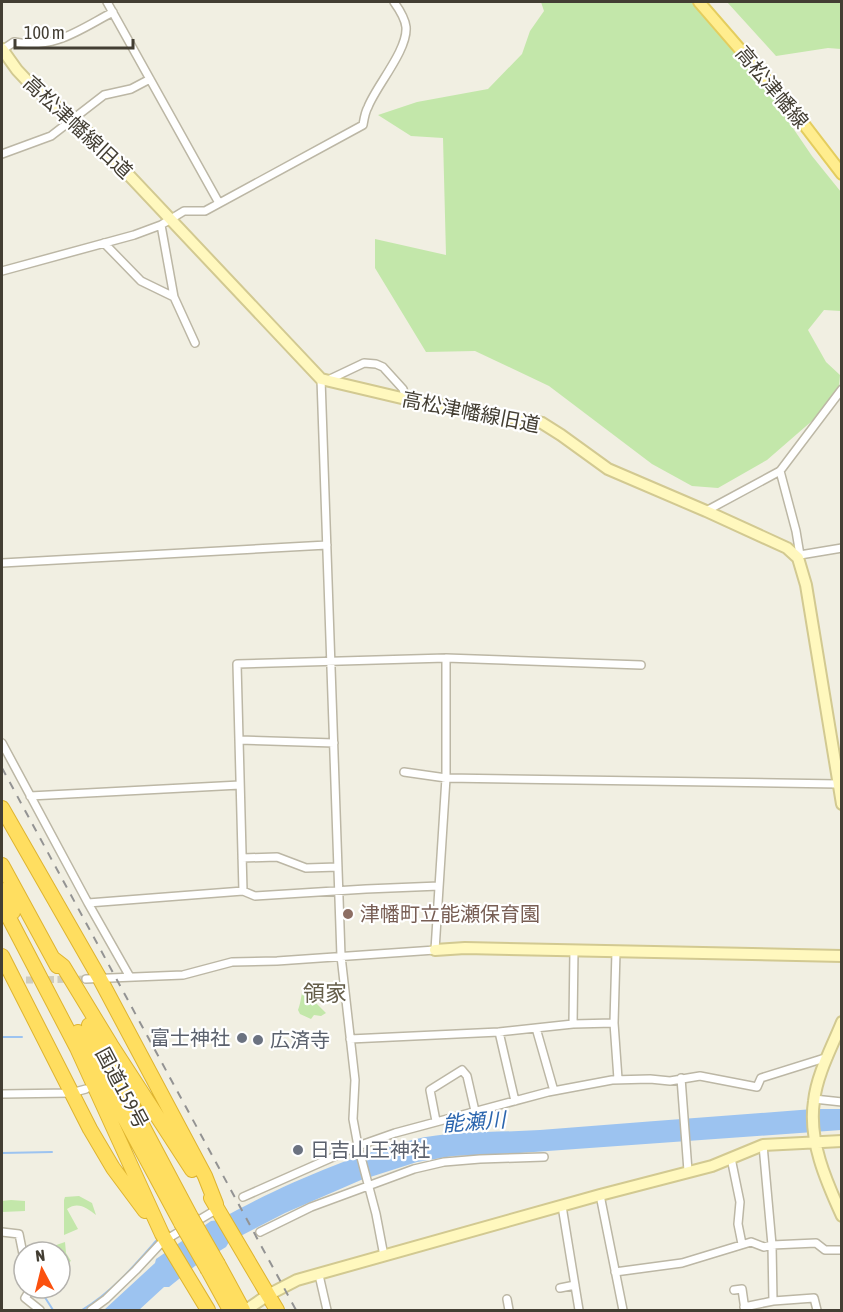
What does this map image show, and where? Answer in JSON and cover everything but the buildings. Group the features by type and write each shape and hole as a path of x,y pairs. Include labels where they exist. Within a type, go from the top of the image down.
{"highway":[{"path":"2,808 136,1062 205,1176 242,1251 277,1310"},
{"name":"国道159号","path":"2,865 54,959 186,1220"},
{"name":"国道159号","path":"2,890 237,1309"},
{"path":"9,904 8,916 77,1048 164,1238"},
{"path":"2,956 20,980 71,1093 90,1129 113,1168 164,1238 208,1311"},
{"path":"54,959 63,966 123,1065 205,1191 219,1208"}],"main road":[{"name":"高松津幡線","path":"699,2 796,114 842,174"}],"street":[{"path":"107,2 219,202"},
{"path":"2,271 134,235 166,223 184,212 206,211 363,125 368,105 388,74 404,39 406,28 394,2"},
{"path":"2,50 15,42 30,45 56,42 113,12"},
{"name":"高松津幡線旧道","path":"2,50 32,86 92,136 166,223 323,380 406,399 542,423 608,469 706,510 787,548 799,557"},
{"path":"2,154 45,139 104,95 131,89 150,79"},
{"path":"166,223 174,297 195,343"},
{"path":"104,243 141,281 174,297"},
{"path":"384,1256 353,1119 355,1080 341,956 323,380 364,363 376,363 403,390 406,399"},
{"path":"706,510 780,471 842,389"},
{"path":"780,471 796,531 842,804"},
{"path":"2,563 327,545"},
{"path":"799,557 842,548"},
{"path":"435,950 446,778 446,658"},
{"path":"243,891 237,664 446,658 641,665"},
{"path":"239,740 334,743"},
{"path":"2,743 130,977"},
{"path":"404,772 446,778 838,784"},
{"path":"30,796 240,785"},
{"path":"242,858 277,857 311,868 338,867"},
{"path":"88,903 243,891 255,896 439,886"},
{"path":"93,979 183,975 232,962 465,948 842,956"},
{"path":"573,1024 574,950"},
{"path":"616,952 614,1023 618,1079"},
{"path":"842,1022 814,1102 815,1139 828,1186 842,1216"},
{"path":"350,1040 614,1023"},
{"path":"536,1028 554,1091"},
{"path":"499,1032 515,1101"},
{"path":"243,1197 359,1149 436,1121 554,1091 618,1079 670,1081 700,1076 757,1087 761,1078 828,1057"},
{"path":"436,1121 430,1090 462,1070 467,1076 475,1111"},
{"path":"681,1078 688,1171"},
{"path":"2,1094 71,1093 86,1089"},
{"path":"814,1102 842,1102"},
{"path":"237,1309 297,1280 712,1166 763,1145 815,1139 842,1141"},
{"path":"763,1145 772,1245 773,1301"},
{"path":"260,1232 311,1207 414,1169 444,1162 544,1157"},
{"path":"731,1158 740,1202 738,1224 742,1244"},
{"path":"600,1195 623,1311"},
{"path":"562,1206 579,1311"},
{"path":"91,1311 121,1285 164,1238 219,1208"},
{"path":"2,1232 19,1234 20,1240"},
{"path":"615,1272 682,1263 752,1242 764,1247 816,1243 825,1250 842,1250"},
{"path":"319,1275 327,1311"},
{"path":"560,1288 575,1285"},
{"path":"734,1290 742,1289 744,1309 773,1301 814,1298 817,1311"},
{"path":"507,1299 509,1311"},
{"path":"27,1300 40,1311"}],"green space":[{"path":"541,2 693,2 756,74 812,156 841,192 841,311 824,310 808,330 826,362 840,375 839,387 820,414 767,460 718,488 692,486 652,464 549,386 475,351 426,352 375,268 375,239 446,255 443,138 411,136 378,115 417,102 488,89 522,54 530,31 544,11"},
{"path":"727,2 841,2 841,49 828,48 776,56"},
{"path":"306,981 314,992 312,999 326,1013 321,1016 314,1015 311,1019 300,1014 298,1010"},
{"path":"79,1196 92,1203 96,1215 79,1206 67,1209 78,1229 64,1235 65,1197"},
{"path":"2,1201 25,1201 25,1211 2,1212"}],"water":[{"path":"813,1109 841,1109 841,1130 453,1156 417,1162 361,1180 285,1213 229,1242 226,1247 195,1266 169,1287 164,1287 139,1310 104,1310 155,1263 156,1259 211,1221 219,1220 313,1174 412,1140 476,1132 540,1130"}],"waterway":[{"path":"2,1037 22,1037"},
{"path":"2,1153 52,1152"},
{"path":"82,1310 112,1287 156,1241"},
{"path":"47,1300 53,1310"}],"tunnel":[{"path":"26,980 86,979"}],"railway":[{"path":"2,768 296,1310"}],"place":[{"name":"津幡町立能瀬保育園","path":"348,914"},
{"name":"富士神社","path":"242,1038"},
{"name":"広済寺","path":"258,1040"},
{"name":"日吉山王神社","path":"298,1150"}],"district":[{"name":"領家","path":"325,993"}],"water label":[{"name":"能瀬川","path":"474,1122"}]}
